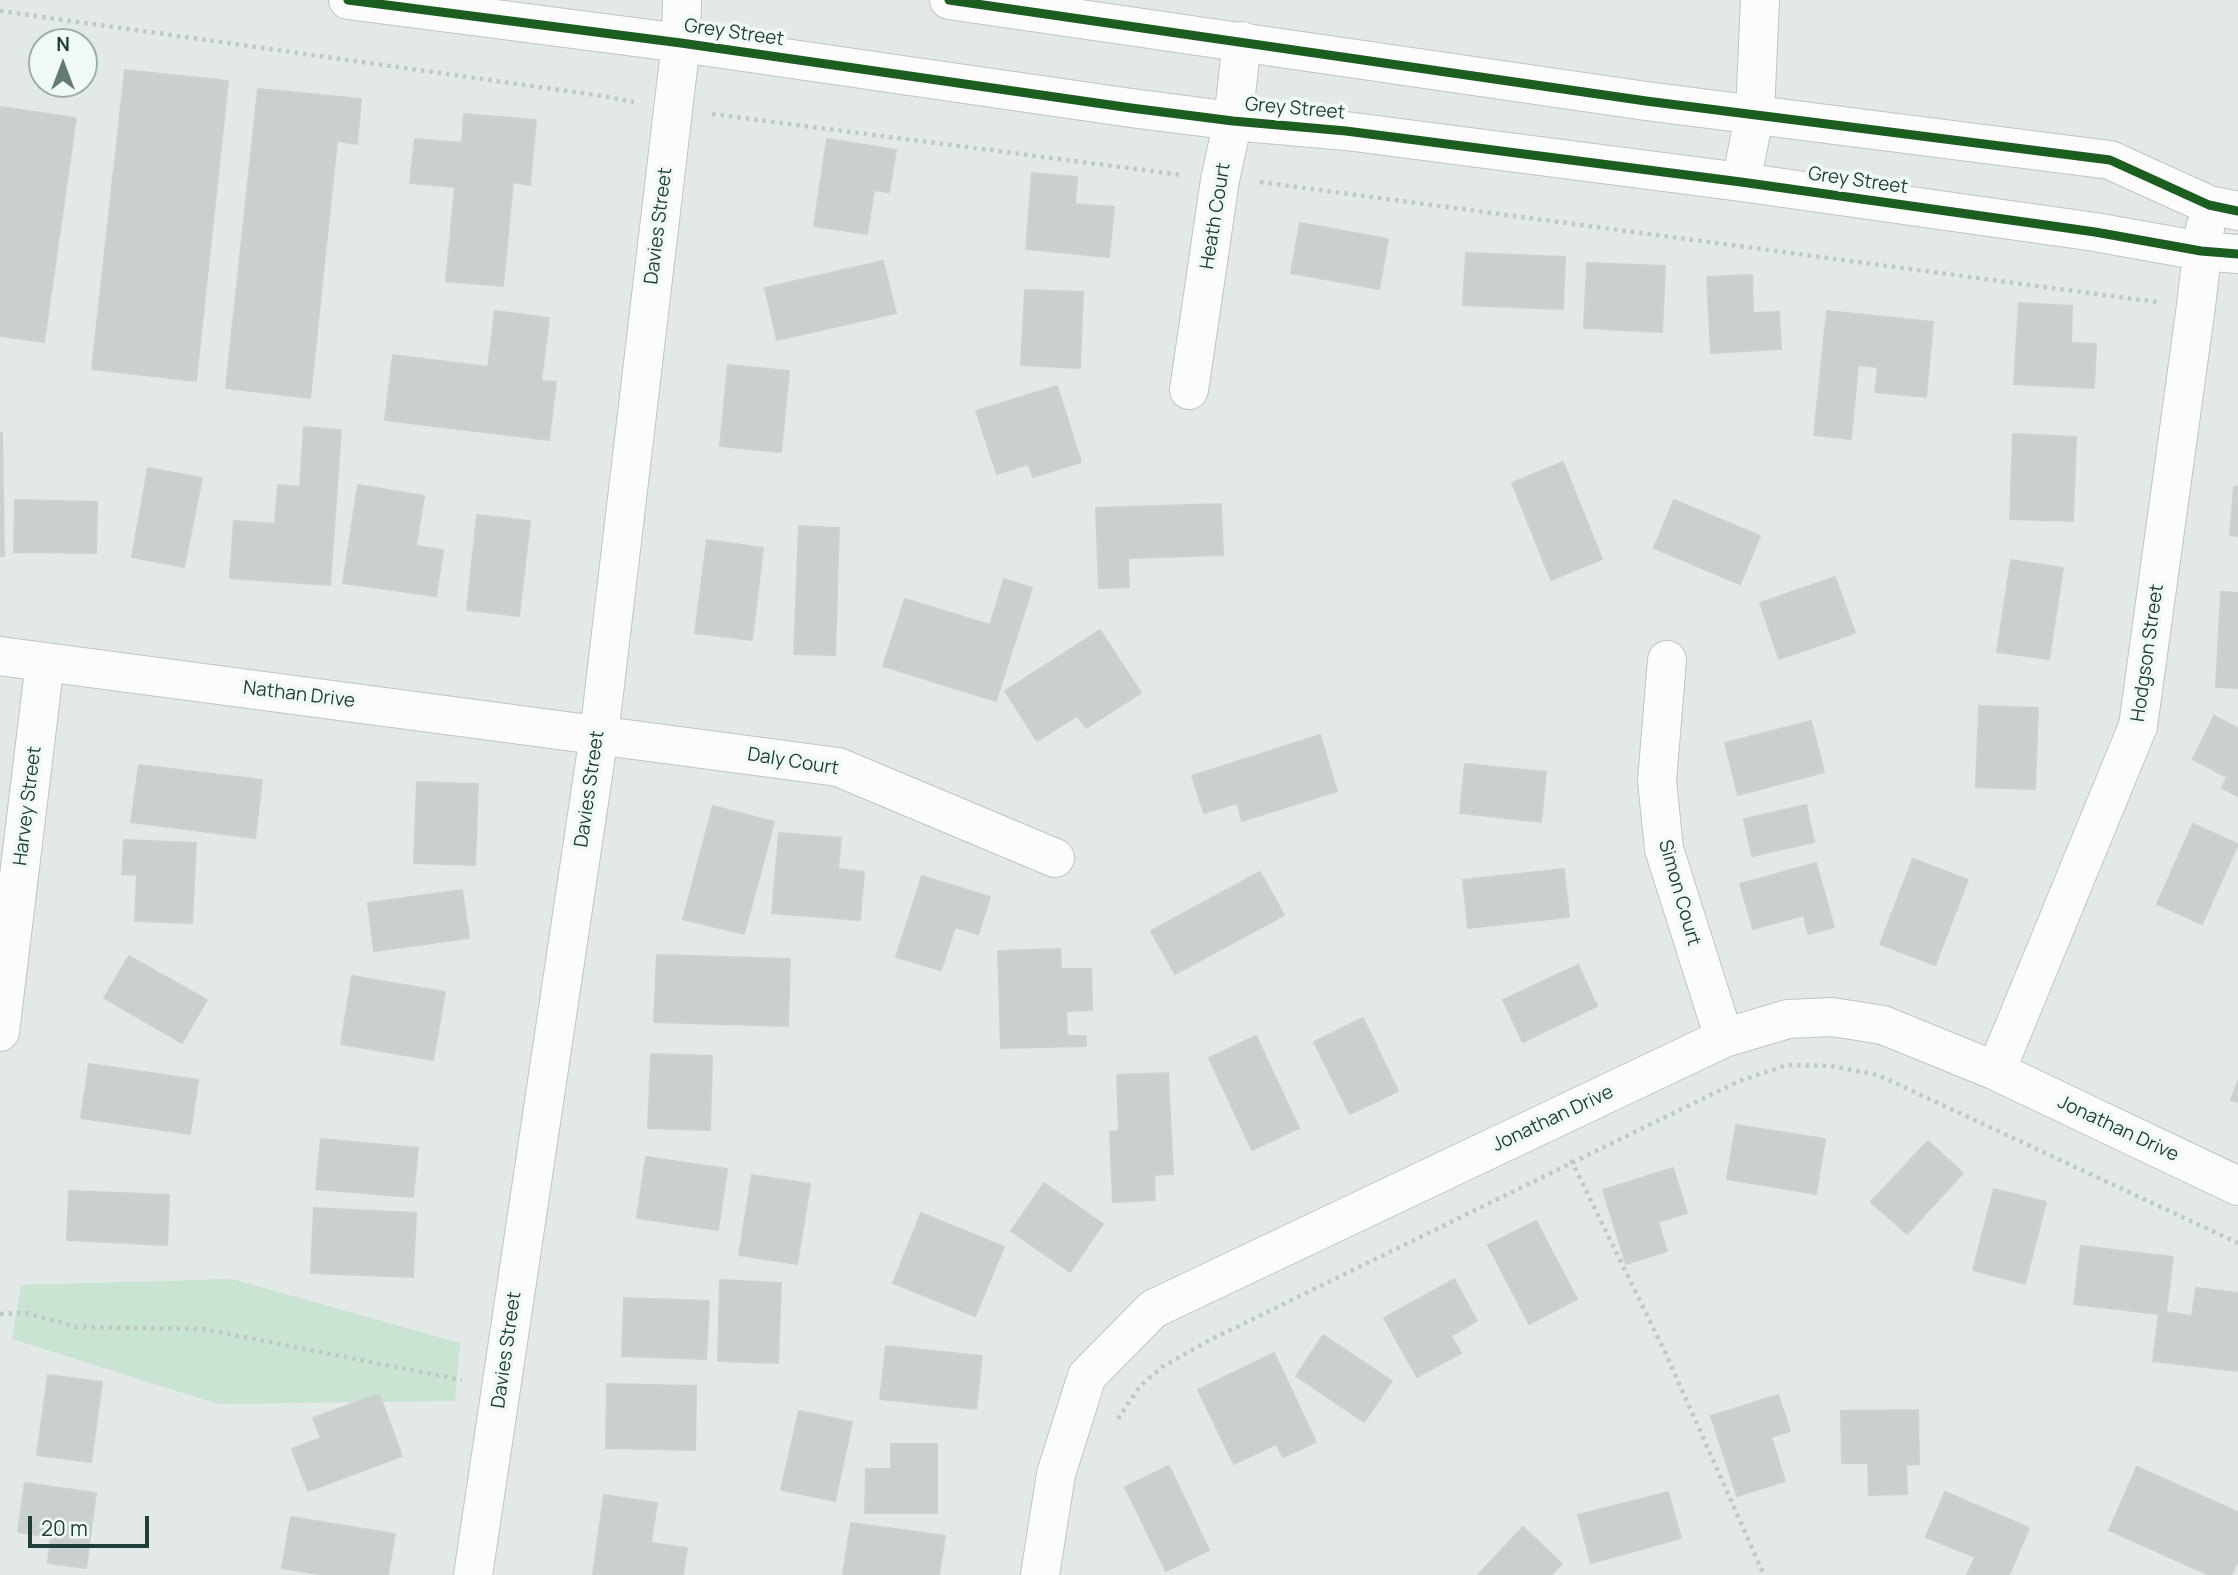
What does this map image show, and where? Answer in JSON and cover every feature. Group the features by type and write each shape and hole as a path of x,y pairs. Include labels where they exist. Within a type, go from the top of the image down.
{"street":[{"name":"Grey Street","path":"348,0 681,43 1233,121 1346,131 1741,183 2095,232 2201,251 2238,254"},
{"name":"Davies Street","path":"473,1575 599,734 681,43 682,0"},
{"path":"948,0 1646,101 2110,160 2224,208"},
{"path":"1741,183 1755,113 1760,0"},
{"name":"Heath Court","path":"1189,390 1220,180 1233,121 1242,41"},
{"name":"Hodgson Street","path":"1996,1071 2138,726 2196,306 2201,251 2224,208"},
{"name":"Nathan Drive","path":"0,656 599,734"},
{"name":"Simon Court","path":"1667,660 1657,781 1664,849 1724,1038"},
{"name":"Harvey Street","path":"0,1032 45,662"},
{"name":"Daly Court","path":"599,734 838,767 1055,858"},
{"name":"Jonathan Drive","path":"1040,1575 1056,1474 1087,1376 1153,1309 1724,1038 1788,1019 1832,1017 1883,1025 1996,1071 2238,1186"}],"path":[{"path":"0,11 596,95 673,110 1220,180 1256,182 2139,301 2196,306"},
{"path":"1116,1423 1140,1386 1163,1367 1208,1341 1739,1081 1787,1065 1831,1066 1878,1075 2238,1243"},
{"path":"1551,1121 1666,1354 1764,1575"},
{"path":"0,1314 26,1313 77,1327 203,1329 501,1388"}],"green space":[{"path":"232,1279 460,1343 455,1401 218,1404 12,1339 21,1285"}],"building":[{"path":"125,70 228,81 196,381 92,369"},
{"path":"258,89 361,99 357,144 337,141 310,398 226,388"},
{"path":"0,107 76,118 44,342 0,336"},
{"path":"464,114 536,120 530,185 513,182 503,286 446,281 455,187 410,183 415,139 462,143"},
{"path":"827,139 896,150 889,192 874,190 867,234 814,226"},
{"path":"1032,173 1077,177 1075,204 1114,207 1109,257 1026,249"},
{"path":"1300,223 1388,239 1379,289 1291,273"},
{"path":"1466,253 1565,257 1563,309 1463,305"},
{"path":"883,261 896,313 777,340 765,288"},
{"path":"1587,263 1665,266 1662,332 1584,328"},
{"path":"1752,275 1753,313 1779,312 1781,349 1711,353 1707,277"},
{"path":"1025,290 1083,292 1080,368 1021,365"},
{"path":"2019,303 2072,306 2071,343 2096,344 2094,388 2014,384"},
{"path":"495,311 549,318 541,381 556,382 549,440 385,420 393,355 488,367"},
{"path":"1827,311 1933,322 1926,397 1875,392 1878,367 1858,365 1851,439 1814,435"},
{"path":"728,365 789,371 781,452 720,446"},
{"path":"1057,386 1081,462 1033,477 1028,464 997,474 976,411"},
{"path":"304,427 341,430 330,585 230,578 234,521 275,524 278,485 300,487"},
{"path":"2,433 4,556 0,556"},
{"path":"2013,434 2076,437 2073,521 2010,519"},
{"path":"1563,462 1602,559 1551,580 1512,483"},
{"path":"148,468 202,478 184,567 132,557"},
{"path":"358,485 424,496 416,546 443,550 436,596 343,583"},
{"path":"2234,487 2238,487 2238,536 2230,535"},
{"path":"15,500 97,502 96,553 14,552"},
{"path":"1674,500 1760,536 1740,584 1654,548"},
{"path":"1221,504 1223,555 1128,558 1129,587 1099,588 1096,508"},
{"path":"477,515 530,521 519,616 467,610"},
{"path":"799,526 839,528 835,655 794,654"},
{"path":"707,540 763,548 752,640 695,633"},
{"path":"2011,560 2063,568 2049,659 1997,652"},
{"path":"1835,577 1855,633 1779,659 1760,603"},
{"path":"1004,579 1032,588 996,701 883,666 905,599 990,625"},
{"path":"2221,592 2238,593 2238,688 2216,687"},
{"path":"1100,630 1141,693 1086,728 1077,716 1037,741 1005,691"},
{"path":"1979,706 2038,708 2035,789 1976,787"},
{"path":"2214,716 2238,728 2238,796 2222,788 2227,777 2193,759"},
{"path":"1811,721 1824,772 1738,795 1725,743"},
{"path":"1320,735 1337,791 1242,821 1237,803 1204,813 1192,776"},
{"path":"1465,764 1546,772 1541,822 1460,813"},
{"path":"139,765 262,780 255,838 131,822"},
{"path":"417,782 478,784 475,865 414,863"},
{"path":"1806,805 1814,842 1752,856 1744,819"},
{"path":"713,806 774,822 744,934 683,919"},
{"path":"2193,824 2238,844 2202,924 2157,904"},
{"path":"779,833 841,838 838,869 864,872 860,920 772,913"},
{"path":"124,840 196,843 192,923 135,921 137,875 122,874"},
{"path":"1913,859 1968,880 1935,965 1880,944"},
{"path":"1816,863 1834,927 1808,934 1804,915 1753,929 1740,884"},
{"path":"1564,869 1569,917 1468,928 1463,880"},
{"path":"1260,872 1284,915 1175,974 1151,931"},
{"path":"922,876 990,897 978,934 955,927 941,970 896,957"},
{"path":"462,890 469,938 374,951 368,903"},
{"path":"1060,949 1061,969 1091,969 1092,1010 1066,1011 1067,1036 1086,1036 1086,1046 1001,1048 998,951"},
{"path":"657,955 790,959 788,1026 654,1022"},
{"path":"129,956 207,1000 182,1043 104,998"},
{"path":"1578,965 1597,1006 1523,1042 1503,1000"},
{"path":"352,976 445,992 433,1060 341,1044"},
{"path":"1363,1018 1398,1091 1350,1114 1314,1042"},
{"path":"1256,1036 1299,1128 1252,1150 1209,1058"},
{"path":"651,1054 712,1056 710,1130 648,1128"},
{"path":"89,1064 198,1080 190,1134 81,1118"},
{"path":"1168,1073 1173,1174 1154,1175 1155,1200 1113,1202 1110,1132 1119,1131 1117,1075"},
{"path":"2238,1081 2238,1102 2231,1100"},
{"path":"1736,1125 1825,1139 1816,1194 1727,1179"},
{"path":"321,1139 418,1148 413,1197 316,1189"},
{"path":"1928,1141 1963,1173 1907,1234 1871,1202"},
{"path":"646,1157 727,1169 718,1230 637,1218"},
{"path":"1673,1168 1687,1213 1658,1222 1667,1251 1626,1264 1603,1190"},
{"path":"752,1175 810,1184 797,1264 739,1255"},
{"path":"1044,1183 1103,1224 1070,1272 1011,1231"},
{"path":"1994,1189 2046,1202 2025,1284 1973,1270"},
{"path":"69,1191 169,1195 167,1245 67,1240"},
{"path":"314,1208 416,1213 413,1277 311,1273"},
{"path":"921,1213 1004,1247 975,1316 893,1283"},
{"path":"1536,1221 1577,1299 1529,1324 1488,1245"},
{"path":"2081,1246 2173,1257 2166,1312 2192,1316 2196,1288 2238,1293 2238,1371 2153,1361 2159,1314 2074,1304"},
{"path":"1454,1279 1477,1321 1451,1336 1461,1353 1417,1377 1384,1318"},
{"path":"720,1280 781,1283 778,1363 718,1361"},
{"path":"624,1298 709,1301 706,1359 622,1356"},
{"path":"1323,1335 1392,1381 1364,1422 1296,1376"},
{"path":"886,1346 982,1356 976,1409 880,1399"},
{"path":"1274,1353 1316,1442 1283,1457 1276,1444 1234,1464 1198,1390"},
{"path":"48,1375 102,1382 91,1462 37,1455"},
{"path":"607,1384 696,1386 695,1450 606,1448"},
{"path":"379,1394 402,1456 308,1491 292,1449 321,1438 313,1418"},
{"path":"1778,1395 1790,1431 1771,1437 1785,1481 1737,1496 1711,1416"},
{"path":"1918,1410 1919,1464 1906,1465 1907,1494 1869,1495 1868,1463 1842,1463 1841,1411"},
{"path":"799,1411 852,1422 835,1501 781,1490"},
{"path":"891,1444 937,1444 937,1513 865,1513 866,1469 891,1469"},
{"path":"1169,1466 1209,1550 1166,1571 1125,1487"},
{"path":"2137,1467 2238,1512 2238,1561 2231,1575 2209,1575 2109,1530"},
{"path":"25,1483 96,1493 86,1568 48,1563 51,1537 18,1532"},
{"path":"1668,1492 1681,1538 1591,1563 1578,1515"},
{"path":"1945,1492 2029,1528 2009,1575 1967,1575 1975,1557 1926,1537"},
{"path":"604,1495 657,1503 651,1543 687,1548 683,1575 593,1575"},
{"path":"291,1517 395,1534 388,1575 324,1575 282,1568"},
{"path":"851,1523 945,1536 939,1575 843,1574"},
{"path":"1523,1527 1562,1564 1551,1575 1478,1575"}],"cycle path":[{"path":"348,0 681,43 1131,108 1346,131 1741,182 2095,232 2201,251 2238,254"},
{"path":"949,0 1646,101 2110,160 2209,205 2238,211"}]}
